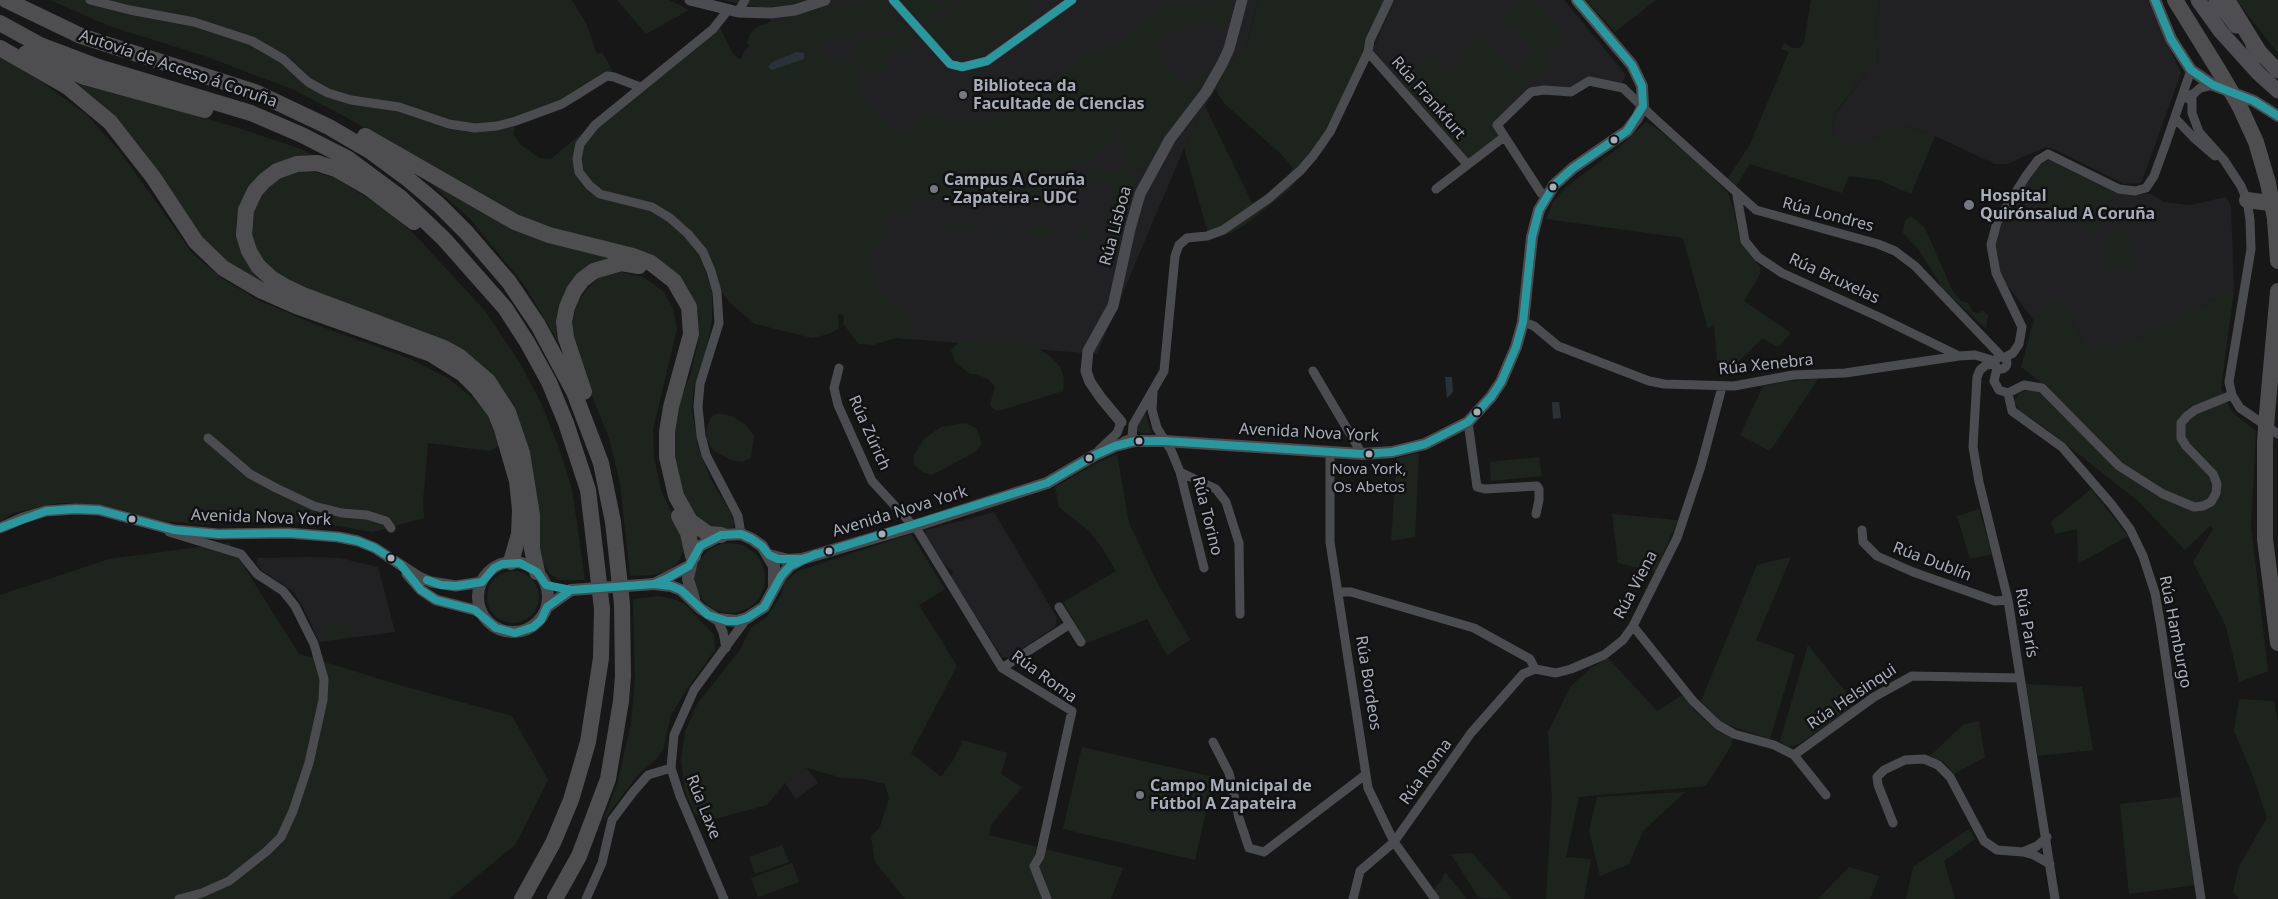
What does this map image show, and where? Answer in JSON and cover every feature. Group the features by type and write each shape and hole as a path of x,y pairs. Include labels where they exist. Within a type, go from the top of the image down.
{"highway":[{"name":"Autovía de Acceso á Coruña","path":"6,0 81,36 256,92 329,128 370,151 439,205 466,232 509,282 538,325 574,392 601,463 613,522 622,604 623,676 621,701 608,779 579,856 555,899"},
{"path":"2175,0 2216,78 2239,105 2256,142 2276,212 2278,261"},
{"path":"2198,0 2228,39 2259,74 2278,91"},
{"path":"2216,0 2261,54 2278,71"},
{"path":"2227,0 2261,54"},
{"name":"Autovía de Acceso á Coruña","path":"0,24 40,45 98,67 251,113 302,135 347,158 401,198 444,239 505,308 549,382 566,423 588,490 602,609 601,658 588,742 571,800 553,843 522,899"},
{"name":"Autovía de Acceso á Coruña","path":"0,41 84,77 257,125 307,145 365,179 389,196 401,198"},
{"path":"0,48 68,87 110,122 153,176 196,242 223,268 262,291 296,306 431,354 462,374 477,388 494,412 502,429 517,481 520,534 511,562"},
{"path":"256,92 284,96 318,111 514,222 580,244 633,256 663,270 684,295 692,320 689,347 671,408 667,432 667,457 671,480 676,496 690,521 708,534 721,535"},
{"path":"444,239 419,226 354,178 336,169 317,163 297,164 277,171 264,180 255,191 246,210 244,235 249,251 258,266 271,278 302,296 444,348 468,363 488,381 508,412 522,454 532,515 532,549 542,578"},
{"path":"2247,200 2276,212"},
{"path":"613,522 614,502 607,456 576,374 566,338 564,322 567,307 574,291 582,280 594,271 621,263 636,264 649,269 660,277 674,292 683,310 684,335 663,417 660,452 672,503 688,532 691,561"},
{"path":"2278,291 2266,539 2278,643"},
{"path":"2271,431 2278,398"}],"main road":[{"path":"1577,0 1632,65 1642,86 1643,106"},
{"path":"2154,0 2171,39 2191,70 2216,78 2278,116"},
{"name":"Avenida Nova York","path":"802,559 914,526 1047,483 1095,455 1115,446 1135,441 1166,441 1362,454 1392,452 1425,444 1468,422 1501,382 1516,347 1523,322 1532,237 1539,210 1554,185 1573,168 1627,131 1643,106"},
{"path":"695,602 690,591 688,578 691,561 700,546 721,535 740,534 752,538 762,546 774,566 774,588"},
{"path":"769,555 788,560 802,559"},
{"path":"571,590 547,607 540,620 533,627 514,633 496,628 482,614 478,603 478,592 482,582 494,568 511,562 520,563 542,578 571,590 654,584 671,586 681,590 701,609 717,619 727,621 747,618 764,606 790,566 802,559"},
{"path":"654,584 691,561"},
{"path":"542,578 547,607"}],"street":[{"path":"90,0 113,7 194,22 252,41 283,59 308,82 328,93 351,100 399,107 450,124 475,128 497,126 562,104 606,76 614,76 640,87"},
{"path":"690,0 733,11 771,13 795,10 826,0"},
{"path":"740,534 738,516 706,455 701,436 698,407 700,384 714,341 719,316 711,271 703,252 688,234 670,218 652,207 600,194 589,186 579,172 577,159 580,144 586,135 744,0"},
{"path":"893,0 950,64 962,67 987,62 1072,0"},
{"name":"Rúa Lisboa","path":"1132,434 1090,382 1086,370 1088,351 1114,306 1130,228 1140,194 1170,139 1206,92 1222,64 1229,49 1242,0"},
{"path":"1132,434 1135,420 1153,393 1166,365 1175,256 1179,245 1187,238 1207,236 1223,230 1268,199 1301,170 1330,132 1368,52 1370,40 1389,0"},
{"name":"Rúa Frankfurt","path":"1368,52 1467,164"},
{"path":"1998,361 2013,353 2019,344 2022,327 1996,273 1991,245 1997,222 2038,160 2048,154 2119,189 2135,191 2146,188 2154,176 2191,70"},
{"path":"2175,118 2192,94 2216,78"},
{"name":"Rúa Londres","path":"1504,137 1497,125 1531,92 1544,90 1571,92 1589,81 1623,88 1738,196 1756,210 1878,244 1895,251 1916,266 1998,361"},
{"path":"2192,94 2192,113 2196,135"},
{"path":"2175,118 2196,135 2232,172 2247,200 2251,249 2229,382 2232,395 2240,408 2271,431"},
{"path":"2166,143 2175,136 2184,133 2196,135"},
{"path":"1436,189 1504,137 1542,193 1548,195"},
{"name":"Rúa Bruxelas","path":"1738,196 1745,241 1758,257 1782,273 1959,356"},
{"name":"Rúa Xenebra","path":"1523,322 1534,326 1558,346 1649,381 1664,384 1722,387 1793,376 1854,372 1959,356 1975,355 1998,361"},
{"name":"Rúa Hamburgo","path":"1998,361 1994,381 1999,390 2008,393 2008,401 2012,411 2062,447 2130,529 2143,556 2155,593 2161,627 2201,899"},
{"name":"Rúa París","path":"1998,361 1986,365 1980,370 1977,377 1973,447 1979,482 2008,600 2047,837 2055,899"},
{"name":"Rúa Zúrich","path":"839,368 834,388 838,405 872,481 914,526"},
{"path":"1313,371 1362,454"},
{"path":"2008,393 2024,385 2042,388 2119,466 2163,494 2194,506 2203,506 2212,502 2217,484 2213,474 2186,446 2181,438 2181,423 2195,410 2232,395"},
{"name":"Rúa Viena","path":"1535,669 1556,673 1586,663 1604,654 1623,640 1633,626 1665,564 1685,516 1722,387"},
{"name":"Rúa Torino","path":"1153,393 1154,419 1180,472 1204,568"},
{"path":"1095,455 1117,433 1121,422"},
{"path":"1468,422 1477,487 1537,486 1539,488 1539,500 1536,514"},
{"name":"Avenida Nova York","path":"1115,446 1131,440 1132,434"},
{"path":"208,438 250,474 276,488 314,506 367,515 386,521 392,528"},
{"name":"Rúa Bordeos","path":"1330,453 1330,542 1368,788 1394,842 1434,899"},
{"name":"Rúa Torino","path":"1180,472 1216,489 1226,502 1240,543 1240,614"},
{"name":"Avenida Nova York","path":"0,528 46,511 75,508 99,510 122,515 198,542 241,554 257,574 283,591 295,606 321,661 324,679 324,700 303,784 293,811 281,836 267,851 229,881 202,893 179,899"},
{"name":"Avenida Nova York","path":"145,524 174,530 218,534 288,533 338,537 358,541 375,548 419,577 441,585 456,586 482,582"},
{"name":"Rúa Roma","path":"914,526 1002,668 1072,711 1040,856 1034,866 1046,899"},
{"name":"Rúa Dublín","path":"1862,530 1864,542 1877,556 1913,572 1995,601 2008,600"},
{"name":"Avenida Nova York","path":"400,564 421,590 436,600 475,610 482,614"},
{"path":"1339,592 1351,592 1474,628 1530,659 1535,669"},
{"path":"1059,607 1081,642"},
{"name":"Rúa Laxe","path":"724,899 680,796 672,768 674,735 694,690 747,618"},
{"path":"717,619 723,632 726,648"},
{"path":"1002,668 1070,624"},
{"path":"1633,626 1692,701 1718,725 1734,734 1774,745 1794,754 1826,794"},
{"name":"Rúa Roma","path":"1353,899 1360,871 1394,842 1472,733 1523,674 1535,669"},
{"name":"Rúa Helsinqui","path":"1794,754 1874,697 1912,676 2020,678"},
{"path":"1213,742 1229,773 1239,818 1249,848 1264,852 1365,775"},
{"path":"1893,823 1878,785 1877,777 1884,770 1905,760 1924,759 1938,765 1950,777 1984,842 1997,850 2023,852 2050,864"},
{"path":"586,899 602,863 612,820 648,775 672,768"},
{"path":"2023,852 2037,846 2047,837"}],"shaded area":[{"path":"50,0 572,0 586,23 597,54 602,52 612,70 612,79 594,87 582,98 557,111 516,123 513,134 521,145 539,158 551,159 717,21 733,54 744,62 754,54 747,43 750,34 758,26 834,5 841,7 858,0 882,0 888,9 914,32 918,39 896,32 874,32 867,29 840,40 832,40 825,45 822,52 818,51 824,53 827,60 844,61 857,65 862,71 863,78 852,83 869,110 873,109 895,135 926,112 955,123 999,116 1030,98 1091,50 1100,53 1093,44 1102,49 1111,47 1128,34 1132,28 1135,29 1139,22 1168,2 1234,0 1231,14 1221,33 1213,16 1154,42 1169,72 1171,71 1176,81 1185,81 1211,70 1143,170 1124,166 1126,157 1118,130 1113,126 1111,144 1089,161 1072,164 1071,181 1056,181 1055,205 916,198 910,200 909,211 887,213 884,242 870,256 870,262 880,291 888,303 901,308 911,317 913,326 907,339 896,338 873,345 858,344 843,323 844,316 838,313 839,328 829,334 812,338 755,324 730,303 703,264 712,292 712,319 706,355 694,386 692,410 698,447 711,480 735,520 733,528 717,529 706,525 691,508 678,480 674,452 675,426 682,396 691,373 699,337 698,312 685,284 666,265 641,250 541,225 484,197 342,115 294,90 205,56 109,26"},
{"path":"617,0 669,0 689,10 646,34"},
{"path":"722,0 802,0 786,5 763,8"},
{"name":"Campus A Coruña - Zapateira - UDC","path":"787,0 1258,0 1248,41 1240,56 1229,63 1220,77 1216,89 1205,106 1184,148 1097,354 896,338 696,161 744,52"},
{"path":"899,0 933,0 936,6 944,0 955,0 925,22 906,10"},
{"path":"965,0 1025,0 1025,4 1033,19 1016,32 1010,31 992,43 989,53 972,60 956,56 938,46 925,28"},
{"path":"1253,0 1395,0 1325,149 1289,190 1246,224 1233,232 1210,240 1184,148 1205,106 1252,203 1280,185 1293,168 1281,154 1226,105 1216,89 1220,77 1229,63 1240,56 1248,41 1258,2"},
{"path":"1395,0 1564,0 1626,75 1622,83 1595,81 1571,90 1538,90 1468,159 1372,51"},
{"path":"1522,0 1532,0 1565,38 1544,57 1551,67 1526,84 1501,106 1507,113 1494,124 1500,136 1468,159 1398,84 1428,57 1436,57 1449,73 1462,63 1458,57 1481,35 1515,71 1533,53 1508,26 1505,28 1499,21"},
{"path":"1586,0 1656,0 1615,32"},
{"path":"1811,0 1880,0 1876,25 1878,67 1871,66 1836,112 1831,127 1833,135 1848,143 1868,141 1901,125 1935,136 1911,194 1879,180 1849,176 1842,193 1750,164 1736,186 1728,178 1749,146 1789,52 1781,49 1784,43 1792,48 1799,48 1804,43"},
{"path":"1880,0 2148,0 2181,73 2141,183 2124,184 2056,150 2046,147 2007,164 1995,164 1935,136 1901,125 1868,141 1858,143 1848,143 1833,135 1831,127 1836,113 1871,66 1878,67 1876,25"},
{"path":"2236,0 2278,0 2278,53"},
{"path":"884,35 901,36 910,39 913,44 899,53 893,50 883,58 887,63 886,68 870,77 852,51 862,38"},
{"path":"797,52 804,53 804,59 772,70 768,67 774,61"},
{"path":"0,57 37,79 86,114 121,153 193,254 223,279 258,300 314,324 411,359 449,379 474,399 486,413 500,445 490,451 428,443 423,502 424,518 372,532 339,526 293,522 205,524 159,521 94,504 58,503 13,513 0,521"},
{"path":"66,76 245,130 301,149 322,160 280,163 239,218 277,289 262,284 226,260 207,242 188,219 145,153 118,120 94,97"},
{"path":"1646,122 1659,130 1702,167 1728,193 1739,236 1748,252 1760,267 1760,274 1744,301 1791,333 1778,347 1763,338 1722,377 1718,372 1714,324 1708,329 1683,238 1546,219 1553,202 1566,187 1617,149"},
{"path":"2047,160 2056,161 2117,192 2133,195 2151,194 2164,202 2190,205 2226,197 2231,206 2234,290 2111,351 2087,349 2059,297 2034,320 1998,274 1994,248 2002,223 2040,163"},
{"path":"2048,163 2056,163 2116,192 2095,233 2023,196 2042,166"},
{"path":"307,170 336,178 386,210 416,236 486,312 520,363 541,403 559,448 572,489 585,580 559,580 550,574 540,559 501,389 294,285 263,262 254,247 250,231 252,213 259,198 270,184 285,175"},
{"path":"1091,170 1124,172 1138,179 1127,207 1121,235 1118,239 1112,239 1109,236 1112,183 1091,181"},
{"path":"424,177 621,257 579,276 563,350 525,286 470,219"},
{"path":"1911,216 1925,228 1952,290 1961,301 1968,303 1973,312 1980,313 1982,310 1988,315 1986,329 1943,289 1919,250 1903,233 1905,220"},
{"path":"950,219 951,225 1030,230 1033,225 1045,225 1049,231 1084,233 1086,227 1090,230 1090,236 1085,242 1084,235 1049,233 1046,239 1032,238 1029,232 951,228 949,234 944,228 946,222"},
{"path":"2119,225 2125,227 2135,266 2107,272 2104,268 2105,243 2110,234"},
{"path":"620,272 643,277 663,291 673,308 677,329 653,429 654,458 661,490 682,535 684,550 678,562 667,571 652,575 630,576 620,483 609,438 576,357 572,326 576,305 587,289 599,278"},
{"path":"2234,290 2221,389 2233,413 2256,431 2251,526 2268,671 2239,682 2226,626 2193,562 2213,529 2210,526 2185,550 2138,501 2048,430 2018,410 2014,401 2020,393 2042,383 2021,367 2034,320 2059,297 2087,349 2104,340 2111,351"},
{"path":"961,340 1003,341 1034,346 1051,357 1060,367 1064,378 1063,391 998,411 992,408 990,404 995,386 988,379 976,374 970,374 955,362 951,350"},
{"path":"1445,377 1452,377 1453,392 1447,398"},
{"path":"1818,379 1770,451 1740,435 1763,386 1789,381"},
{"path":"1552,402 1559,402 1561,418 1553,419"},
{"path":"1145,412 1152,433 1143,434 1136,430 1137,422"},
{"path":"718,413 731,416 746,425 754,435 751,458 742,462 731,460 713,450 707,440 706,431 710,418"},
{"path":"966,423 976,428 982,443 977,451 932,475 922,472 914,464 914,455 924,439 941,427"},
{"path":"1419,453 1415,537 1391,541 1397,458"},
{"path":"1117,454 1129,523 1157,582 1190,640 1167,655 1147,619 1087,643 1063,602 1116,571 1101,546 1089,531 1059,507 1055,487 1091,466"},
{"path":"1539,457 1542,476 1491,481 1490,462"},
{"path":"2091,489 2128,536 2078,564 2077,529 2055,534 2051,522"},
{"path":"1979,509 1992,554 1970,559 1957,516"},
{"path":"994,512 1057,618 1055,627 1009,657 1002,657 951,578 953,571 944,564 925,535 926,530"},
{"path":"1612,514 1678,520 1655,572 1618,563"},
{"path":"911,534 945,589 919,605 957,666 911,753 941,777 954,759 963,740 1007,753 1001,774 1022,787 991,825 989,835 1123,868 1111,899 905,899 875,862 871,837 880,827 889,798 885,784 863,779 842,778 807,768 785,783 767,805 718,818 704,818 694,813 685,791 681,760 685,732 697,704 740,650 751,628 767,617 781,595 785,581 798,571"},
{"path":"229,543 299,654 399,685 512,716 548,780 515,845 449,899 0,899 0,595 109,559"},
{"path":"730,543 743,546 755,553 762,565 765,578 762,591 755,603 743,610 730,613 717,610 705,603 698,591 695,578 698,565 705,553 717,546"},
{"path":"1791,557 1756,640 1795,655 1770,739 1722,723 1701,701 1757,565"},
{"path":"257,558 340,558 378,567 395,632 319,642 305,611 293,591 261,570 257,564"},
{"path":"513,571 523,573 531,579 537,587 539,597 537,607 531,615 523,621 513,623 503,621 495,615 489,607 487,597 489,587 495,579 503,573"},
{"path":"659,596 677,600 686,605 714,635 715,650 671,715 664,747 657,758 637,776 603,821 617,784 631,724 635,677 633,599"},
{"path":"349,622 351,637 323,640 321,625"},
{"path":"1808,645 1856,705 1799,744 1788,747 1780,741"},
{"path":"1608,658 1657,711 1683,695 1696,712 1715,729 1732,738 1732,744 1706,786 1579,797 1566,857 1591,859 1584,899 1546,899 1552,799 1548,732 1570,687 1590,669"},
{"path":"2026,684 2082,687 2093,750 2038,756"},
{"path":"2239,699 2274,701 2278,722 2278,899 2239,899 2233,892 2239,866 2267,818 2253,776 2234,731"},
{"path":"1979,721 1985,757 1954,774 1944,762 1930,756 1964,724"},
{"name":"Campo Municipal de Fútbol A Zapateira","path":"1082,747 1214,777 1195,860 1063,829"},
{"path":"807,768 818,783 796,799 785,783"},
{"path":"1685,792 1643,831 1629,864 1600,876 1589,830 1597,797"},
{"path":"2181,797 2195,885 2129,894 2120,804"},
{"path":"1969,829 1975,839 1944,861 1955,899 1906,899 1913,867"},
{"path":"782,845 789,862 755,874 749,857"},
{"path":"1472,853 1512,899 1479,898 1451,854"},
{"path":"792,863 799,882 758,897 751,878"},
{"path":"1849,867 1879,876 1870,899 1818,899"},
{"path":"1445,872 1467,899 1440,899 1433,891 1443,878"}],"transit line":[{"path":"893,0 950,64 962,67 987,61 1072,0"},
{"path":"0,528 46,511 75,509 99,510 174,530 218,534 288,533 338,537 358,541 375,548 400,564 421,590 436,600 475,610 496,628 515,633 533,627 541,620 547,607 571,590 654,584 666,579 689,566 700,546 721,535 741,534 752,539 762,546 769,555 778,559 802,559 1047,483 1095,455 1115,446 1135,441 1165,441 1362,454 1392,452 1425,444 1468,422 1491,397 1501,382 1516,347 1523,322 1532,237 1539,210 1554,185 1573,168 1627,131 1643,106 1642,86 1632,65 1577,0"},
{"path":"2155,0 2171,39 2191,70 2213,85 2254,101 2278,116"},
{"path":"427,580 441,585 456,586 482,582 494,568 502,564 520,563 537,572 546,585 571,590 654,584 671,586 681,590 708,615 727,621 737,621 747,618 764,607 781,576 790,566 816,554"}],"place":[{"name":"Biblioteca da Facultade de Ciencias","path":"963,95"},
{"name":"Campus A Coruña - Zapateira - UDC","path":"934,189"},
{"name":"Hospital Quirónsalud A Coruña","path":"1969,205"},
{"name":"Nova York, Os Abetos","path":"1369,454"},
{"name":"Campo Municipal de Fútbol A Zapateira","path":"1140,795"}]}
